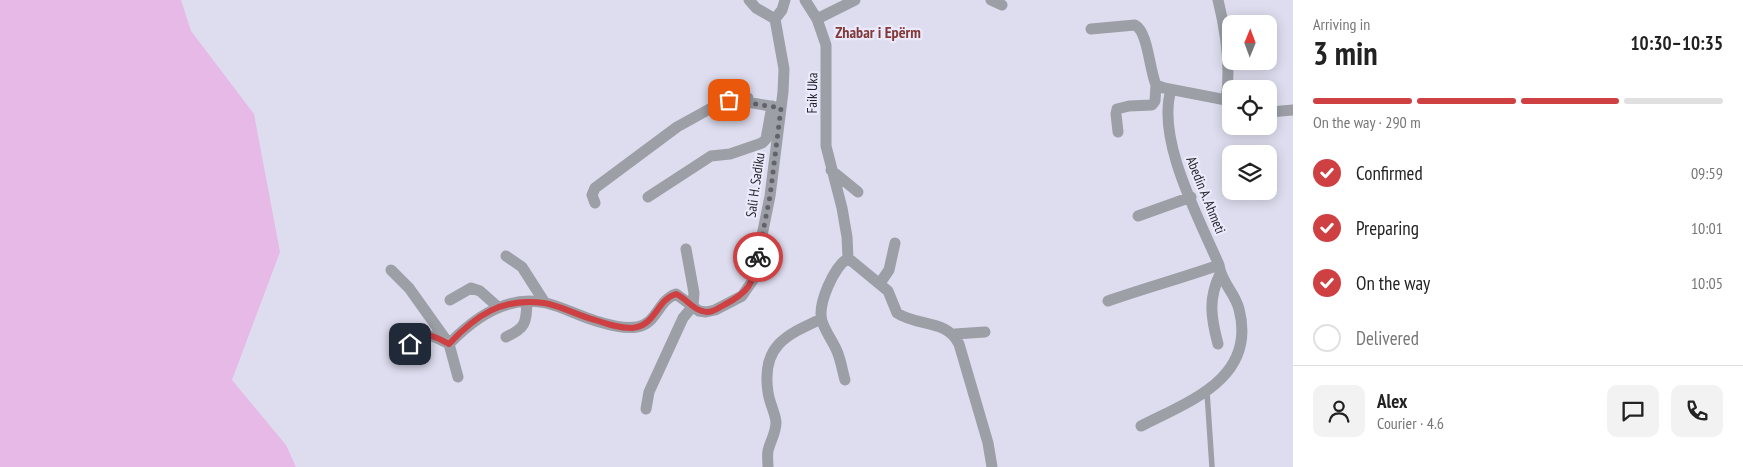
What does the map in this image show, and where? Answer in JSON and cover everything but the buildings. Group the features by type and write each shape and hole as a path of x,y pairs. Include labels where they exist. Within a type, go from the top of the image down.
{"street":[{"path":"739,0 753,4 775,19 782,10 785,0"},
{"name":"Faik Uka","path":"805,0 817,18 828,55 826,146 844,218 848,258"},
{"path":"817,18 855,0"},
{"path":"991,0 1002,5"},
{"path":"1218,0 1226,47 1228,80"},
{"name":"Sali H. Sadiku","path":"648,197 711,156 730,154 762,143 766,139 776,107 784,69 775,19"},
{"path":"1092,29 1135,25 1139,27 1145,36 1148,62 1156,84 1155,101 1152,105 1128,106 1117,109 1118,132"},
{"path":"1156,84 1172,90 1222,101"},
{"path":"716,87 750,98 756,103"},
{"name":"Abedin A. Ahmeti","path":"1172,90 1169,97 1171,144 1176,166 1191,197 1219,269 1239,306 1243,336 1238,356 1224,376 1207,392"},
{"path":"596,202 592,195 595,188 678,127 724,101 756,103 776,107"},
{"name":"Sali H. Sadiku","path":"449,344 467,325 484,312 498,307 526,302 545,303 575,315 613,326 630,328 648,323 669,296 676,294 693,306 706,312 715,310 742,296 753,280 770,196 776,107"},
{"path":"1277,111 1293,110"},
{"path":"831,170 858,192"},
{"path":"1138,216 1191,197"},
{"path":"880,283 889,270 894,243"},
{"path":"646,409 649,392 683,318 693,306 694,293 686,249"},
{"path":"506,256 522,267 545,303"},
{"path":"845,380 838,352 821,319 822,307 832,275 841,262 848,258 888,291 897,313 905,318 946,328 955,334 988,444 992,467"},
{"path":"1108,301 1167,280 1219,269 1211,299 1211,321 1218,344"},
{"path":"391,270 409,288 449,344 458,377"},
{"path":"450,300 471,288 480,291 498,307"},
{"path":"506,337 518,332 526,322 526,302"},
{"path":"768,467 768,452 774,439 776,423 767,389 766,377 771,359 780,342 789,334 821,319"},
{"path":"955,334 985,332"},
{"path":"410,344 420,336 432,335 449,344"},
{"path":"1142,426 1207,392"}],"lane":[{"path":"1207,392 1212,467"}],"shaded area":[{"path":"0,0 181,0 191,31 254,114 280,252 232,380 286,445 296,467 0,467"}],"way so far":[{"path":"729,100 781,108 770,196 758,257"}],"district":[{"name":"Zhabar i Epërm","path":"878,32"}],"route":[{"path":"410,344 420,336 432,335 449,344 467,325 484,312 500,306 526,302 545,303 575,315 613,326 630,328 640,327 648,323 669,296 676,294 687,300 699,311 715,310 742,296 748,289 756,271 758,257"}]}
